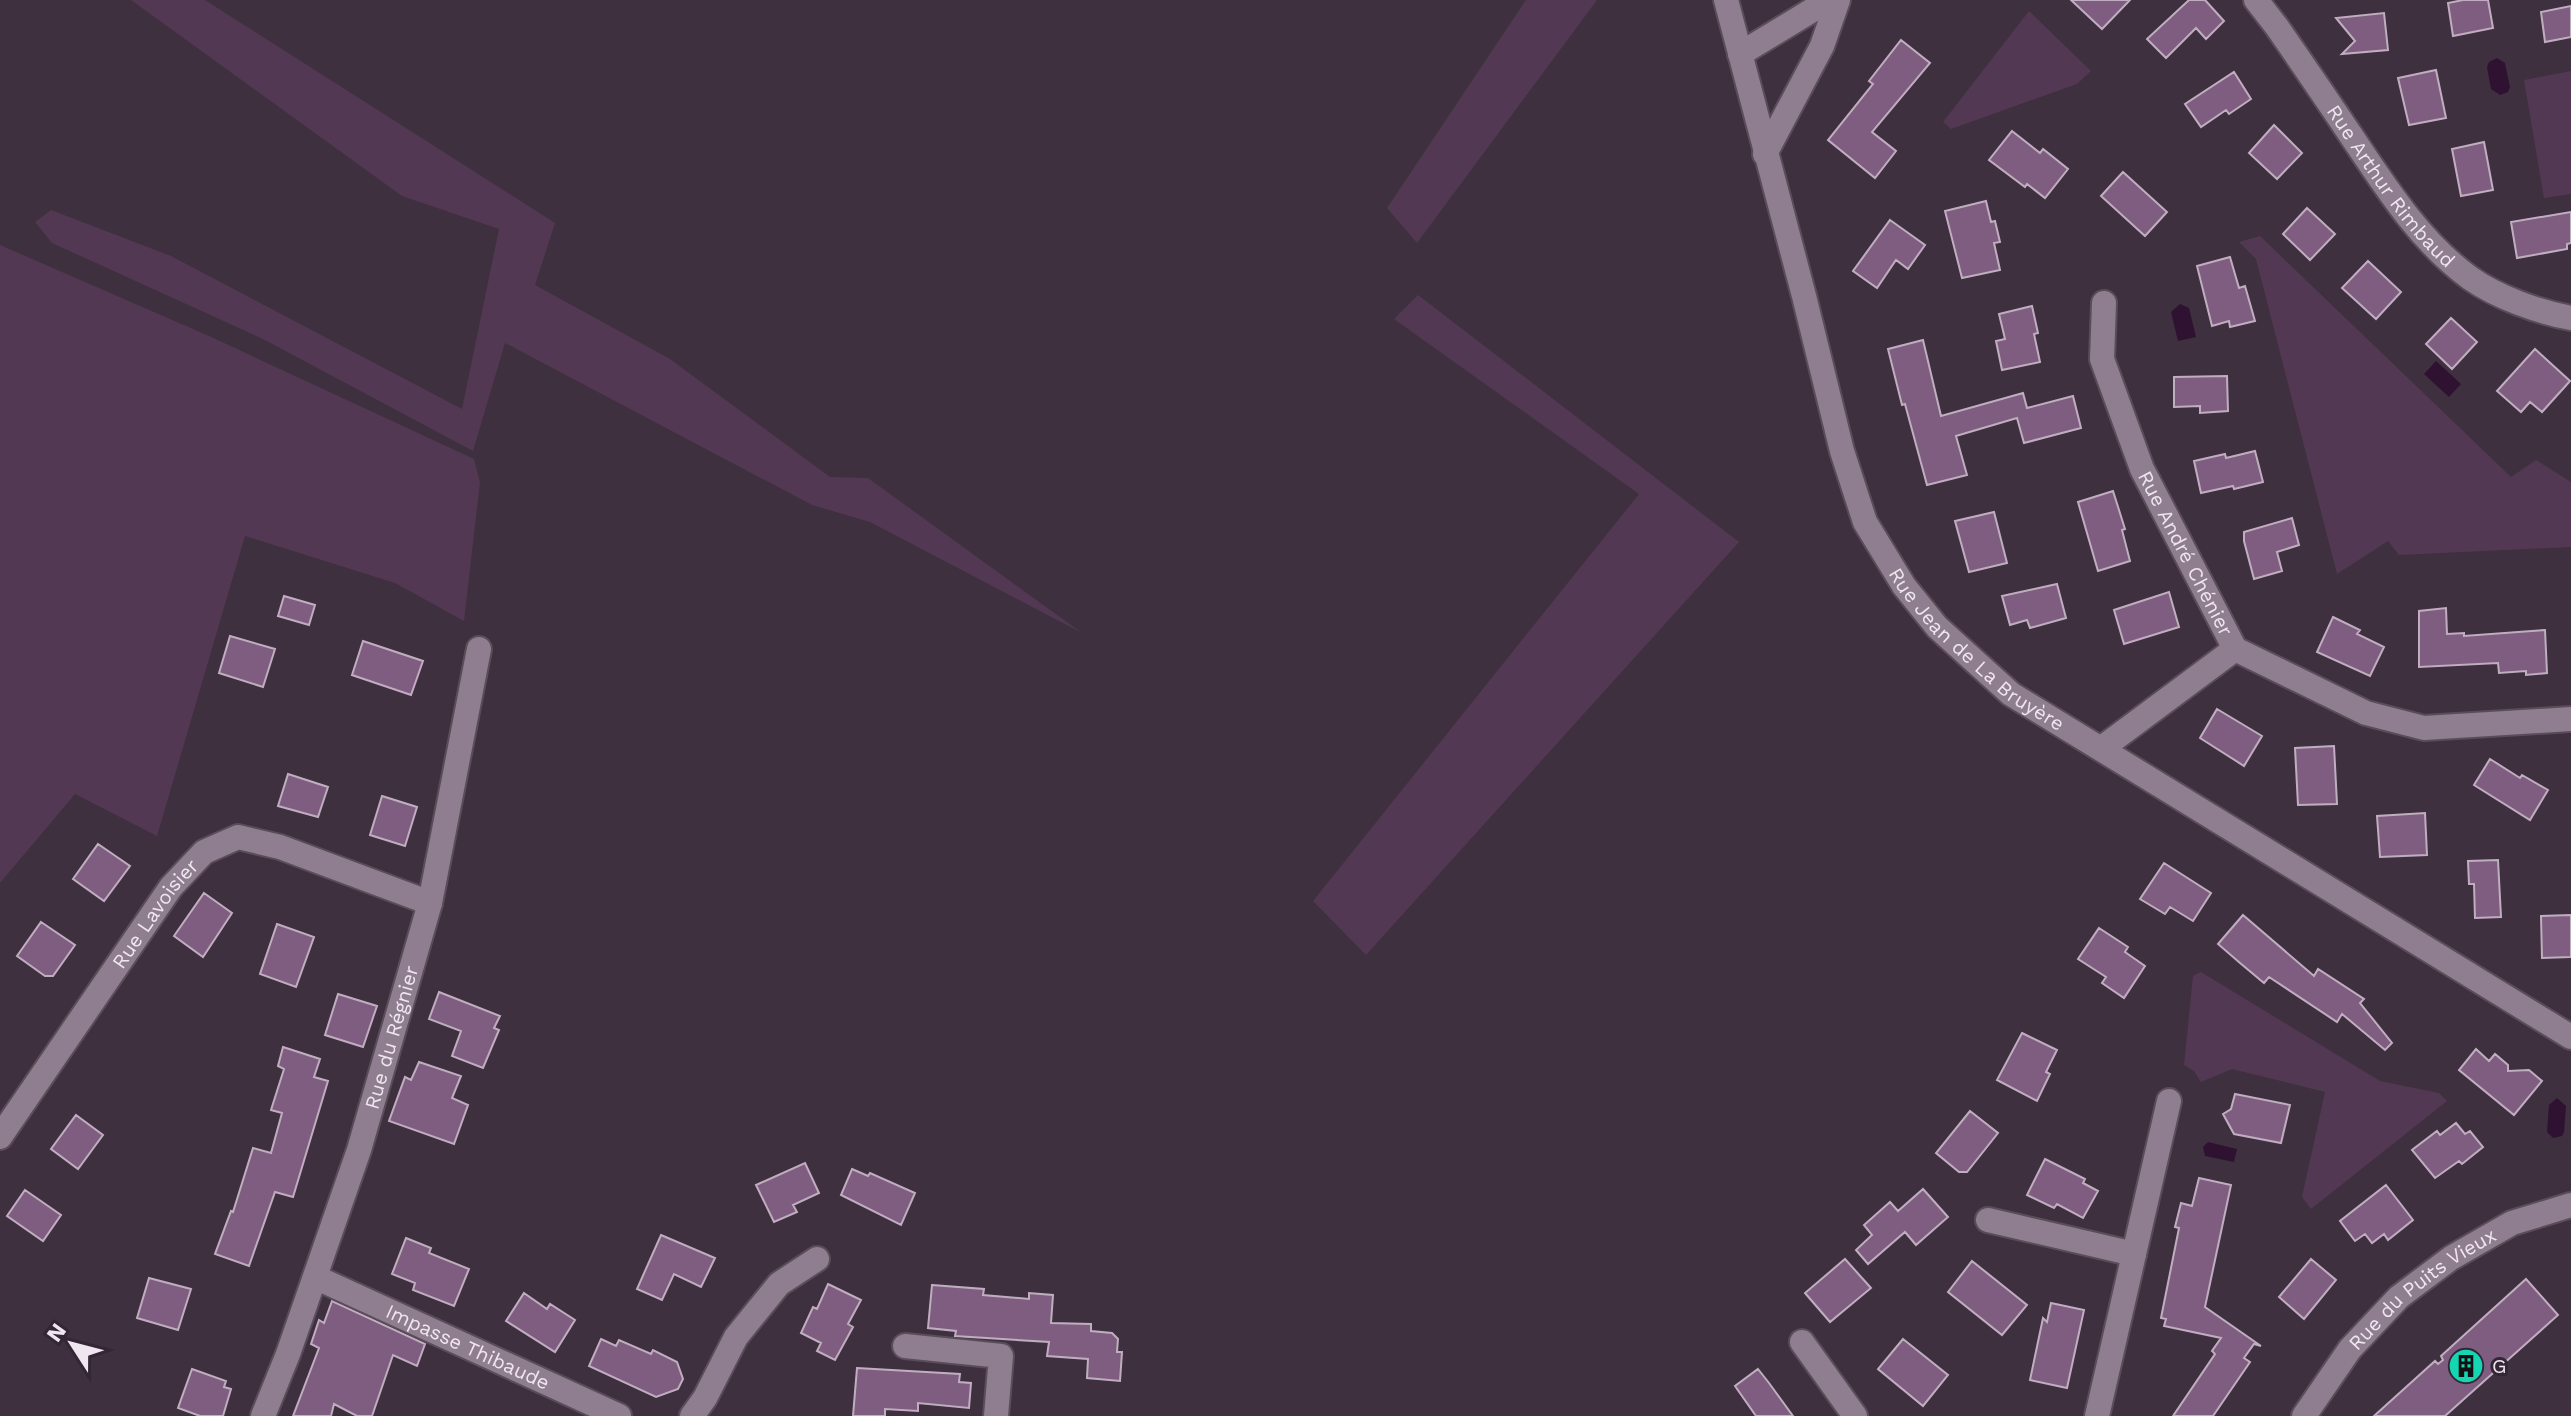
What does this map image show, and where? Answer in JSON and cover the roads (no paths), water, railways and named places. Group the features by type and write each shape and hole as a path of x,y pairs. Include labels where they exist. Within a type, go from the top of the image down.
{"street":[{"name":"Rue Jean de La Bruyère","path":"1726,0 1842,451 1865,522 1904,586 1947,636 2011,694 2571,1037"},
{"path":"1740,54 1829,0"},
{"path":"1765,154 1822,46 1838,0"},
{"name":"Rue Arthur Rimbaud","path":"2256,0 2395,201 2432,243 2470,278 2502,295 2571,318"},
{"name":"Rue André Chénier","path":"2104,303 2102,359 2142,469 2235,649 2366,713 2424,728 2571,719"},
{"name":"Rue du Régnier","path":"263,1416 359,1150 430,903 479,649"},
{"path":"2102,748 2235,649"},
{"name":"Rue Lavoisier","path":"0,1137 171,887 204,852 238,837 280,847 430,903"},
{"path":"2097,1416 2169,1101"},
{"name":"Rue du Puits Vieux","path":"2304,1416 2350,1349 2399,1297 2451,1258 2512,1223 2571,1205"},
{"path":"1988,1220 2134,1254"},
{"path":"692,1416 705,1398 736,1337 779,1284 817,1259"},
{"name":"Impasse Thibaude","path":"315,1277 619,1416"},
{"path":"1802,1342 1855,1416"},
{"path":"905,1346 1001,1356 996,1416"}],"place":[{"name":"G","path":"2466,1366"}]}
